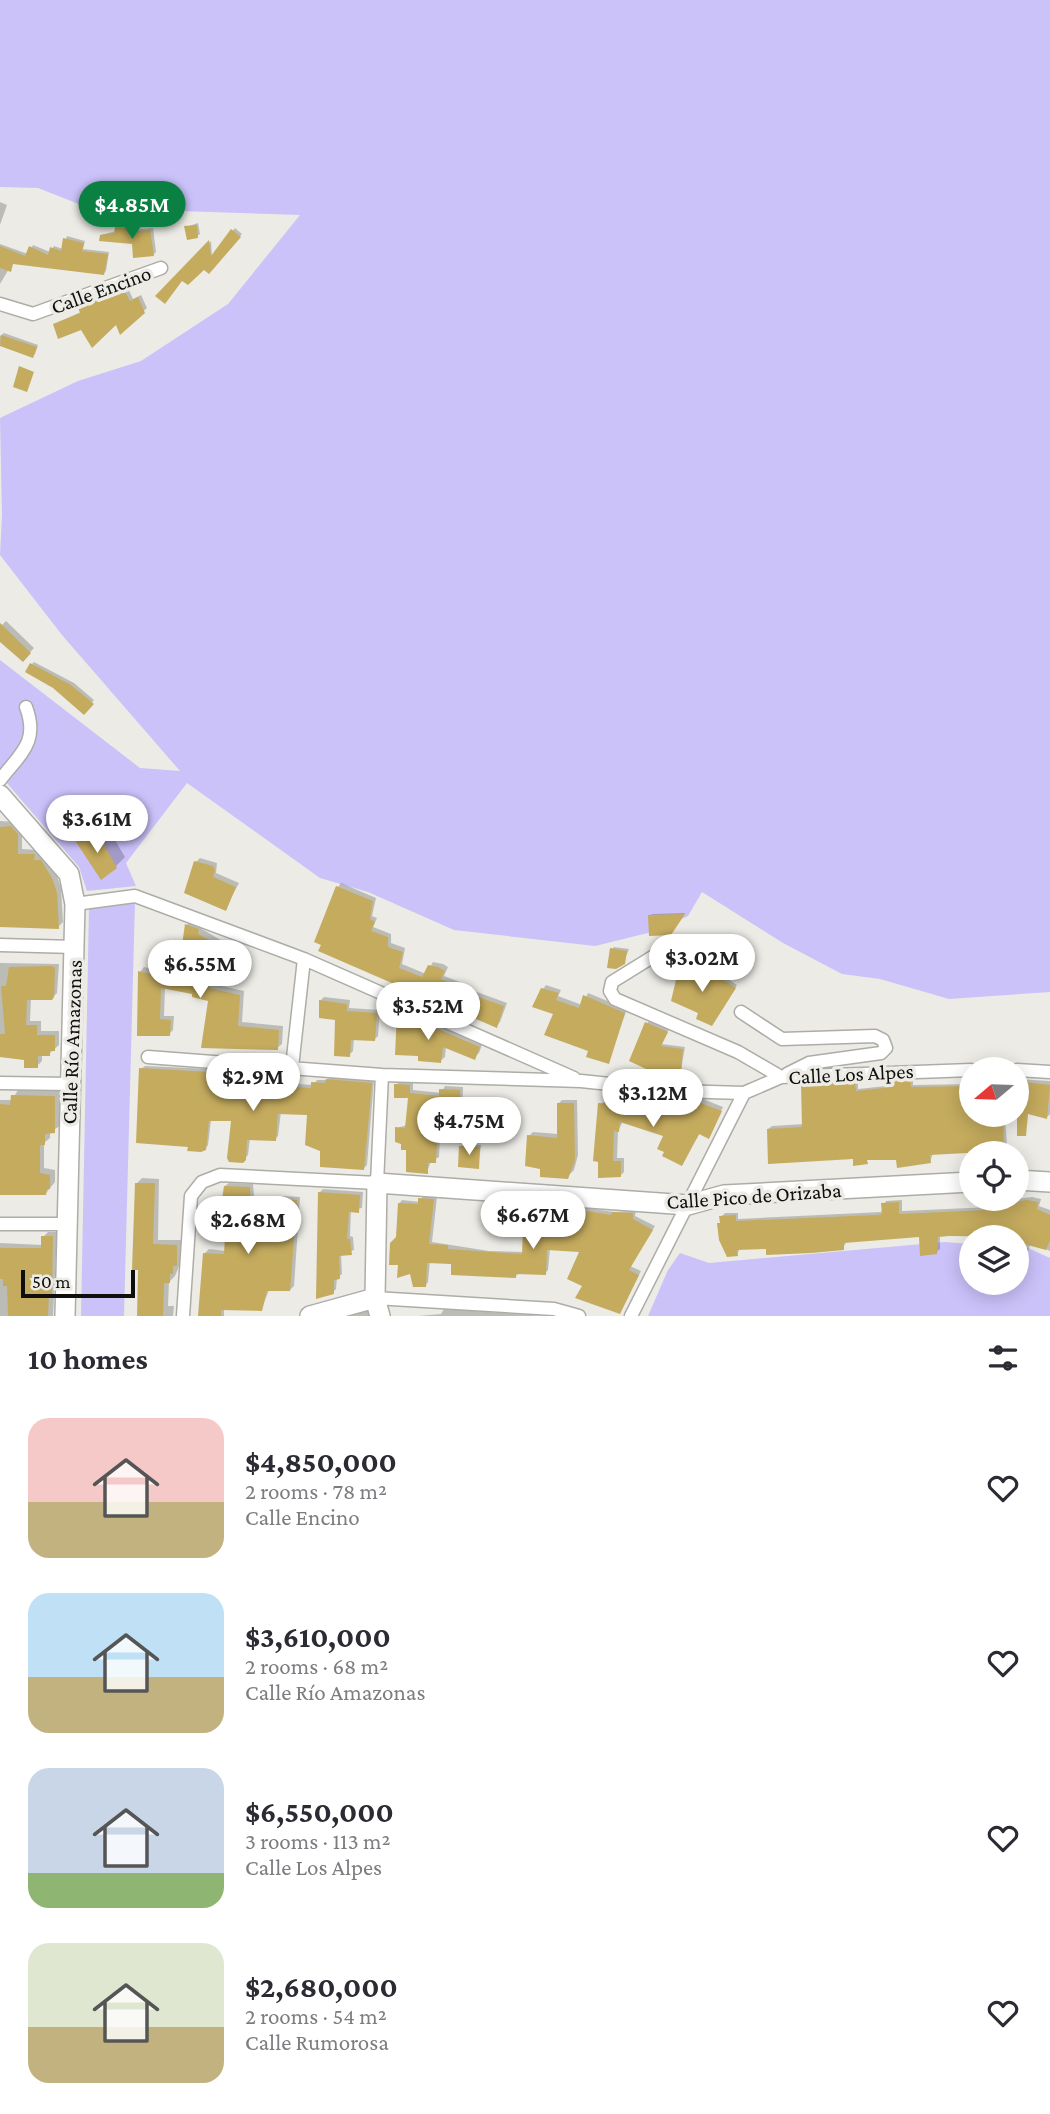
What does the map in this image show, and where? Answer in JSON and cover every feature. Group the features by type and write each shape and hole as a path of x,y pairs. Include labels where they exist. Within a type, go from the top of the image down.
{"street":[{"name":"Calle Encino","path":"0,304 33,314 161,268"},
{"path":"0,780 31,741 33,725 26,707"},
{"name":"Calle Río Amazonas","path":"2,799 69,874 75,904 65,1316"},
{"path":"75,904 135,896 304,959 581,1081"},
{"path":"0,945 75,947"},
{"path":"662,951 612,982 610,991 615,999 738,1052 781,1077 809,1063 881,1053 886,1048 883,1040 875,1036 782,1038 741,1012"},
{"path":"292,1067 304,959"},
{"name":"Calle Los Alpes","path":"148,1057 382,1075 581,1081 676,1091 744,1093 781,1077 959,1070"},
{"path":"1029,1071 1050,1072"},
{"path":"378,1307 377,1183 382,1075"},
{"path":"0,1083 71,1084"},
{"path":"631,1316 744,1093"},
{"name":"Calle Pico de Orizaba","path":"183,1316 191,1196 202,1182 220,1175 688,1205 724,1195 959,1183"},
{"path":"1029,1181 1050,1182"},
{"path":"0,1224 68,1224"},
{"path":"310,1316 378,1307 554,1308 579,1316"}],"shaded area":[{"path":"0,0 1050,0 1050,992 949,999 880,979 842,974 783,943 702,892 688,916 656,931 595,946 454,930 368,892 320,878 187,783 126,863 136,886 87,891 79,867 0,775 0,660 140,768 180,771 62,635 0,555 0,418 78,381 141,361 228,304 300,215 89,208 38,188 0,187"},
{"path":"135,901 124,1316 81,1316 89,908"},
{"path":"945,1242 959,1243 959,1295 1029,1295 1029,1248 1050,1258 1050,1316 648,1316 668,1270 680,1253 709,1263"}],"building":[{"path":"197,225 198,238 187,240 184,226"},
{"path":"115,227 131,229 130,232 150,230 154,256 133,258 132,244 99,241 100,235 114,233"},
{"path":"231,229 241,237 209,274 204,270 188,285 182,281 165,304 155,296 209,240 211,256"},
{"path":"63,238 84,243 82,251 108,254 104,275 13,264 11,272 0,268 0,246 25,256 29,246 48,255 50,247 61,251"},
{"path":"124,290 130,301 138,297 145,313 120,335 116,325 92,348 81,330 58,339 53,324 80,313 78,307"},
{"path":"1,335 37,347 33,358 0,346"},
{"path":"19,366 34,372 27,392 13,387"},
{"path":"0,623 31,653 23,662 0,642"},
{"path":"30,663 71,685 94,704 84,715 53,688 25,672"},
{"path":"11,826 18,834 18,854 35,854 34,860 41,860 52,878 57,893 59,929 0,927 0,827"},
{"path":"96,830 117,868 101,880 76,842"},
{"path":"194,861 213,866 213,877 236,887 226,911 184,893"},
{"path":"336,886 373,901 370,919 375,922 371,931 388,937 388,947 403,952 399,968 422,977 428,965 438,967 445,971 441,979 462,988 461,991 504,1006 497,1028 427,998 426,1002 407,995 408,990 318,951 321,945 314,942"},
{"path":"685,914 671,935 649,936 648,915"},
{"path":"185,924 199,929 198,934 220,946 219,962 216,960 209,988 240,995 238,1026 279,1030 278,1050 201,1048 208,1001 192,997 192,994 161,988 160,1019 171,1020 170,1036 137,1036 138,971 177,980"},
{"path":"610,948 627,951 625,964 616,969 607,968"},
{"path":"9,967 55,968 54,997 52,1000 27,1000 26,1025 37,1025 37,1035 55,1035 55,1051 50,1051 50,1056 38,1056 38,1068 24,1068 24,1060 0,1057 0,1034 5,1034 1,986 6,986"},
{"path":"679,967 707,975 709,971 736,988 712,1026 696,1019 698,1013 671,1001"},
{"path":"541,988 559,993 556,1000 579,1008 583,995 625,1013 609,1064 586,1057 588,1051 544,1035 553,1014 532,1007"},
{"path":"319,1000 347,1004 347,1011 377,1013 375,1041 351,1040 350,1057 334,1056 335,1020 319,1018"},
{"path":"397,1012 420,1021 418,1026 435,1028 480,1047 475,1060 443,1047 441,1063 418,1061 418,1056 395,1055"},
{"path":"645,1022 668,1032 661,1046 683,1049 681,1072 671,1072 670,1077 656,1077 657,1074 629,1061"},
{"path":"139,1068 211,1072 223,1075 223,1079 247,1081 247,1076 281,1078 281,1086 311,1088 311,1082 325,1083 326,1079 372,1083 364,1170 320,1167 320,1151 305,1145 307,1115 278,1114 276,1141 247,1140 246,1160 243,1163 229,1162 227,1158 231,1121 209,1121 206,1150 201,1152 187,1151 188,1147 136,1143"},
{"path":"911,1081 911,1087 959,1086 959,1127 1003,1127 1004,1141 959,1141 959,1153 930,1155 931,1163 897,1168 896,1160 867,1160 868,1164 853,1166 853,1159 768,1164 767,1129 802,1127 801,1085 855,1083 856,1091 884,1088 884,1082"},
{"path":"1029,1082 1050,1085 1047,1119 1029,1114"},
{"path":"394,1084 410,1085 410,1093 439,1096 439,1089 460,1090 459,1117 438,1116 436,1163 428,1163 428,1174 406,1172 406,1150 401,1150 401,1144 395,1142 395,1127 405,1128 408,1098 394,1098"},
{"path":"11,1095 55,1096 55,1133 45,1134 45,1145 40,1145 40,1173 50,1175 50,1189 47,1189 46,1195 0,1195 0,1104 10,1105"},
{"path":"609,1100 642,1107 643,1101 675,1104 677,1100 693,1100 722,1111 709,1139 699,1134 682,1166 662,1156 664,1152 657,1149 663,1136 620,1122 619,1132 614,1131 613,1161 621,1161 621,1177 598,1178 598,1162 593,1161 598,1103 609,1104"},
{"path":"557,1103 574,1103 575,1160 568,1179 540,1177 540,1169 525,1166 527,1135 557,1138"},
{"path":"1017,1127 1027,1127 1026,1136 1017,1136"},
{"path":"459,1146 480,1147 479,1169 458,1167"},
{"path":"135,1183 155,1183 153,1244 177,1245 177,1266 173,1266 170,1283 164,1283 163,1316 137,1316 138,1270 132,1270"},
{"path":"224,1186 250,1187 251,1212 277,1213 277,1199 297,1200 290,1291 267,1291 262,1311 221,1310 221,1316 198,1316 203,1253 224,1254 226,1220 219,1220"},
{"path":"318,1192 360,1195 359,1213 349,1212 347,1239 350,1239 352,1255 339,1256 340,1279 334,1280 334,1294 316,1299"},
{"path":"418,1198 434,1199 429,1244 448,1245 448,1249 522,1254 524,1206 548,1207 548,1214 574,1215 575,1209 611,1215 612,1212 633,1213 633,1219 653,1230 629,1270 639,1275 620,1314 575,1298 582,1286 567,1279 579,1252 547,1250 546,1275 516,1274 516,1278 451,1275 451,1264 427,1263 426,1287 413,1287 410,1274 397,1278 398,1265 389,1265 390,1243 396,1237 398,1203 418,1204"},
{"path":"1029,1200 1038,1202 1037,1209 1050,1215 1050,1240 1046,1250 1029,1245 1029,1225 959,1225 959,1236 938,1237 937,1254 920,1256 919,1237 844,1243 844,1250 811,1253 766,1255 766,1249 737,1250 738,1256 727,1257 719,1240 717,1223 720,1223 719,1216 736,1215 736,1221 876,1215 882,1214 881,1203 899,1202 899,1214 1029,1211"},
{"path":"41,1236 53,1236 52,1294 49,1294 48,1316 8,1316 7,1286 3,1286 3,1279 0,1279 0,1248 41,1248"}]}
